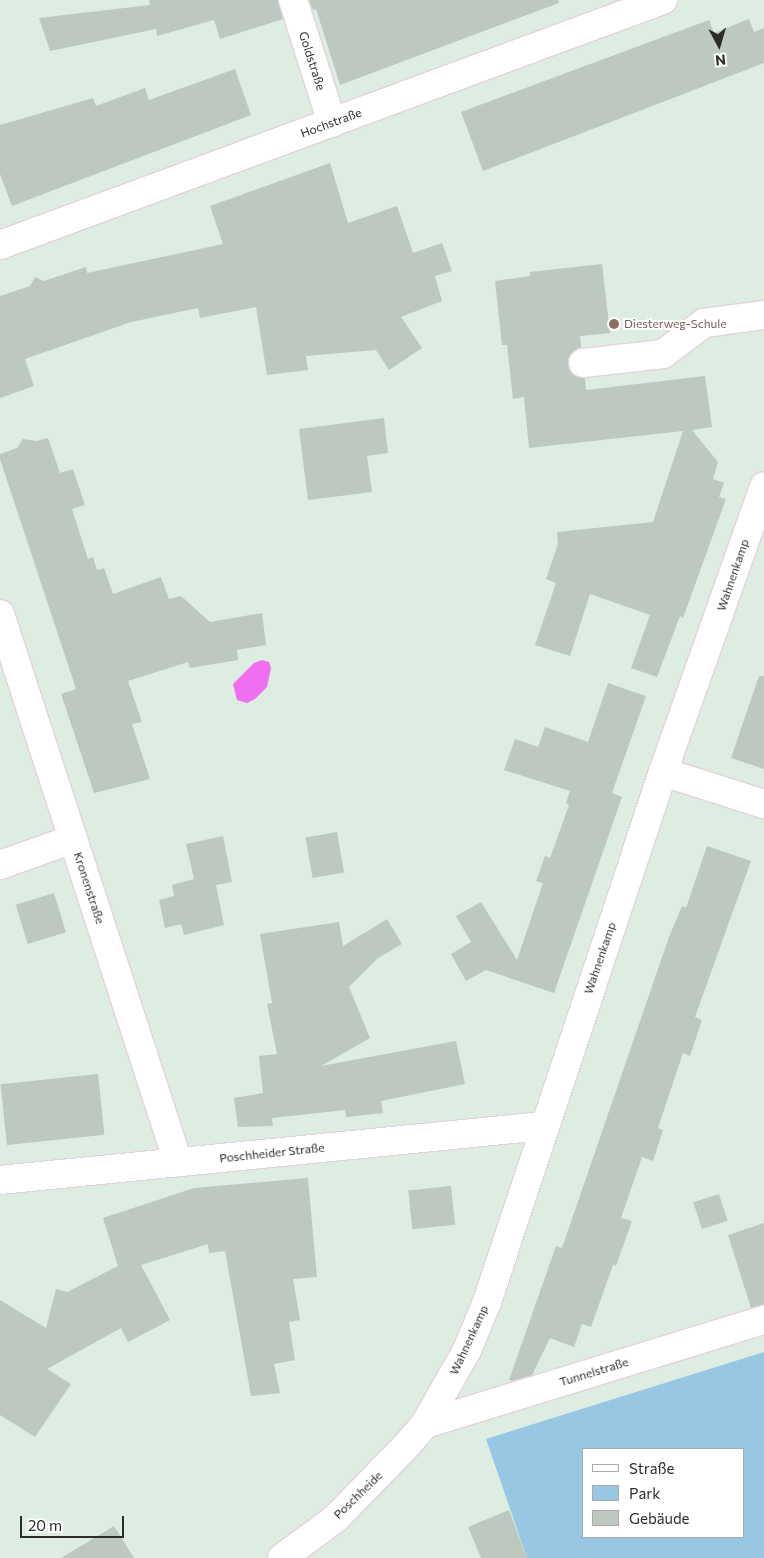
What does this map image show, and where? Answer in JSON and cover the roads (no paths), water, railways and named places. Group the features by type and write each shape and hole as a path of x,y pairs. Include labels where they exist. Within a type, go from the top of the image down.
{"street":[{"name":"Goldstraße","path":"293,0 332,123"},
{"name":"Hochstraße","path":"0,245 663,0"},
{"path":"583,363 662,354 704,323 764,315"},
{"name":"Wahnenkamp","path":"425,1424 467,1350 487,1302 543,1126 663,772 764,486"},
{"name":"Kronenstraße","path":"0,614 178,1162"},
{"path":"663,772 764,804"},
{"path":"0,865 73,839"},
{"name":"Poschheider Straße","path":"0,1180 543,1126"},
{"name":"Tunnelstraße","path":"425,1424 764,1320"},
{"name":"Poschheide","path":"282,1558 336,1518 382,1472 425,1424"}],"place":[{"name":"Diesterweg-Schule","path":"614,324"}]}
